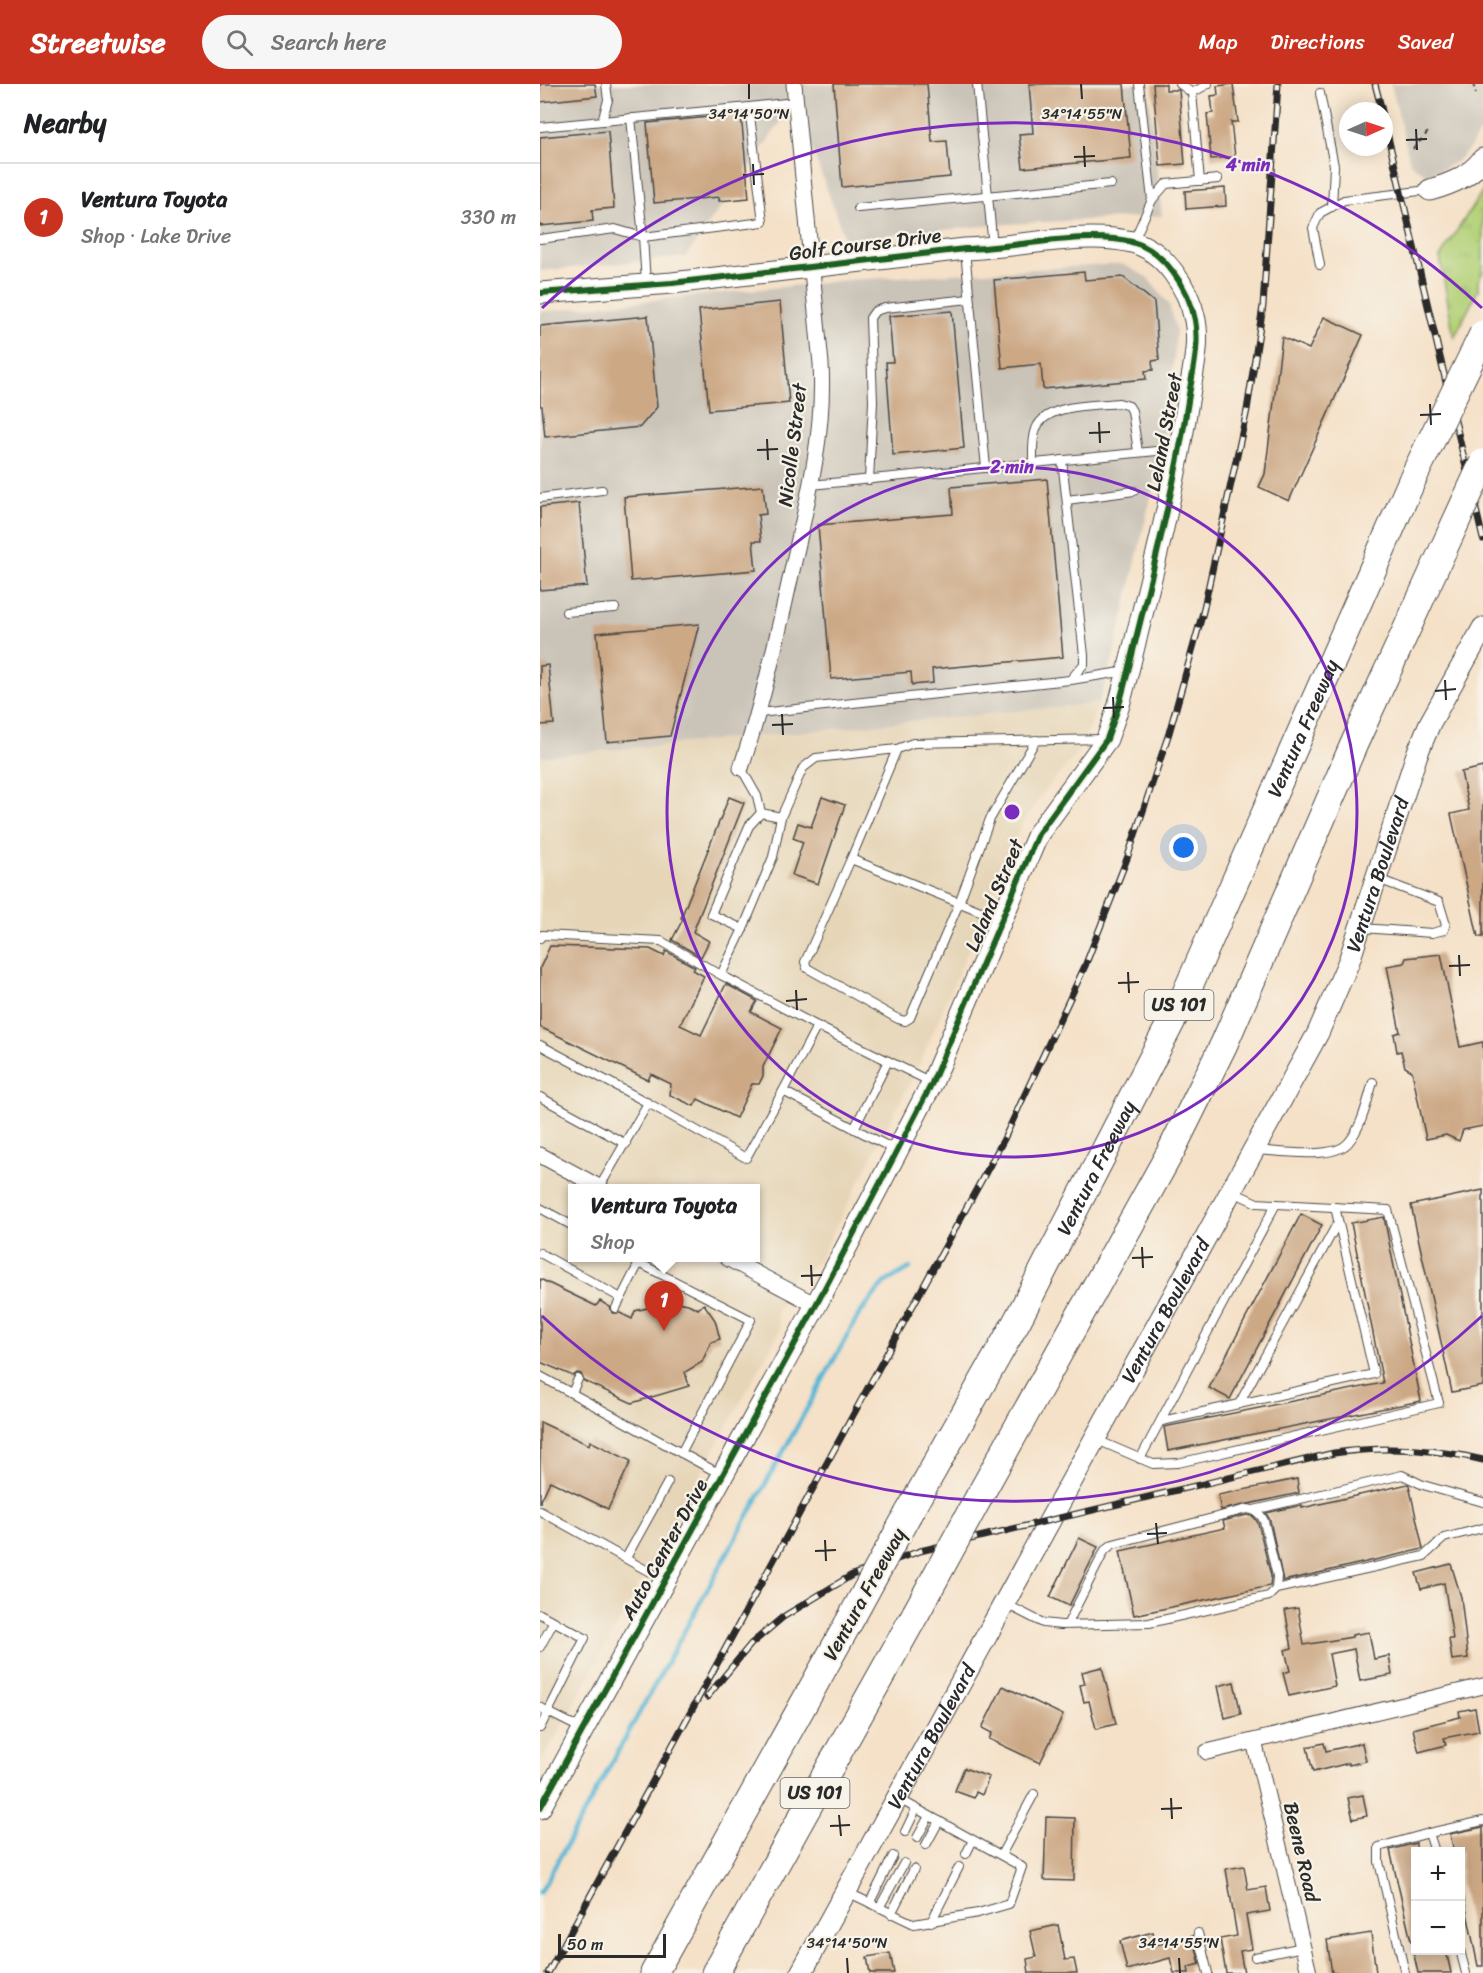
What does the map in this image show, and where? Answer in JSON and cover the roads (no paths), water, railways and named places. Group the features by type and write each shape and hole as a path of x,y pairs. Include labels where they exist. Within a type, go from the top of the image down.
{"highway":[{"name":"Ventura Freeway","path":"654,1973 1017,1321 1185,994 1413,478 1483,334"},
{"name":"US 101","path":"715,1973 1170,1153 1224,1044 1354,744 1483,463"}],"street":[{"name":"Nicolle Street","path":"741,768 759,713 811,485 820,425 822,383 794,84"},
{"path":"1430,190 1467,176 1483,159"},
{"name":"Golf Course Drive","path":"540,293 646,286 965,249 993,249 1082,238 1106,238 1134,242 1166,263 1179,282"},
{"name":"Leland Street","path":"816,1305 932,1083 1038,834 1107,739 1128,671 1181,448 1197,345 1195,320 1189,300 1179,282"},
{"name":"Ventura Boulevard","path":"801,1973 1318,1033 1338,989 1361,927 1430,723 1483,628"},
{"path":"540,1155 593,1184"},
{"path":"736,1262 816,1305"},
{"name":"Auto Center Drive","path":"540,1808 816,1305"},
{"path":"1207,1752 1483,1686"},
{"name":"Beene Road","path":"1254,1741 1309,1973"}],"lane":[{"path":"602,121 608,100 606,84"},
{"path":"977,84 993,249"},
{"path":"1139,84 1152,200"},
{"path":"1180,84 1192,93 1200,181"},
{"path":"1192,93 1208,84"},
{"path":"1320,93 1334,166 1332,207"},
{"path":"540,126 795,102"},
{"path":"540,239 615,229 644,237 763,222 749,106"},
{"path":"631,118 644,237 646,286"},
{"path":"1134,242 1152,200 1166,184 1218,179"},
{"path":"858,208 1111,184"},
{"path":"1320,265 1313,228 1320,213 1344,200 1430,190"},
{"path":"965,249 986,468"},
{"path":"869,480 873,402 870,318 875,311 885,308 969,299"},
{"path":"1033,462 1032,448 1036,428 1044,417 1056,410 1119,403 1129,406 1132,411 1138,452"},
{"path":"811,485 1181,448"},
{"path":"1062,460 1084,655 1084,664 1070,680"},
{"path":"540,498 602,490"},
{"path":"1067,500 1134,491"},
{"path":"566,612 615,608"},
{"path":"759,713 1070,680 1128,671"},
{"path":"721,975 773,857 781,817 803,768 816,759 897,749 913,743 1107,739"},
{"path":"897,749 852,859 805,962 807,968 905,1021 910,1018 959,903 990,819 1035,740"},
{"path":"741,768 757,796 761,813"},
{"path":"761,813 781,817"},
{"path":"743,929 711,914 749,826 761,813"},
{"path":"852,859 1001,920"},
{"path":"1361,927 1432,933 1444,930 1446,925 1439,902 1378,878"},
{"path":"540,938 542,935 661,941 817,1026 932,1083"},
{"path":"540,1045 746,1158 817,1026"},
{"path":"854,1129 888,1060"},
{"path":"1254,1150 1307,1153 1339,1150 1348,1143 1358,1127 1373,1082"},
{"path":"783,1091 897,1151"},
{"path":"540,1097 626,1144"},
{"path":"602,1184 648,1103"},
{"path":"1095,1440 1153,1464 1178,1463 1438,1403 1388,1210 1257,1203 1231,1192"},
{"path":"1140,1459 1276,1204"},
{"path":"1162,1421 1374,1374 1335,1207"},
{"path":"540,1208 568,1223"},
{"path":"1239,1404 1338,1222"},
{"path":"540,1253 621,1298"},
{"path":"616,1308 639,1262"},
{"path":"644,1262 751,1320 681,1453"},
{"path":"540,1376 723,1476"},
{"path":"572,1393 578,1379"},
{"path":"1067,1625 1105,1550 1113,1544 1247,1509 1254,1510 1402,1475 1423,1485 1483,1502"},
{"path":"626,1558 668,1482"},
{"path":"1254,1510 1261,1515 1264,1521 1277,1576 1276,1589"},
{"path":"540,1511 666,1581"},
{"path":"1005,1604 1044,1623 1067,1625 1149,1623 1269,1596 1276,1589 1424,1556 1444,1538 1483,1528"},
{"path":"540,1614 585,1638 540,1728"},
{"path":"540,1647 554,1621"},
{"path":"540,1707 584,1730"},
{"path":"1001,1855 1034,1794"},
{"path":"846,1892 914,1924 978,1914 1009,1904 1022,1867 897,1798"},
{"path":"905,1832 916,1809"},
{"path":"917,1838 929,1816"},
{"path":"926,1845 939,1821"},
{"path":"1405,1973 1379,1862 1379,1847 1483,1821"},
{"path":"1429,1833 1434,1847"},
{"path":"966,1854 973,1840"},
{"path":"870,1902 893,1856"},
{"path":"879,1908 904,1863"},
{"path":"931,1922 959,1867"},
{"path":"891,1914 914,1869"},
{"path":"1198,1933 1208,1973"},
{"path":"1255,1957 1303,1947"},
{"path":"1461,1955 1466,1973"}],"waterway":[{"path":"540,1893 858,1316 884,1283 910,1268"}],"railway":[{"path":"548,1973 1004,1139 1085,966 1128,856 1169,733 1203,612 1247,410 1263,306 1278,84"},
{"path":"1375,84 1380,102"},
{"path":"1393,156 1483,539"},
{"path":"707,1697 751,1644 783,1617 852,1575 920,1551 1334,1453 1372,1449 1409,1449 1483,1460"}],"place":[{"name":"Ventura Toyota","path":"664,1331"}]}
